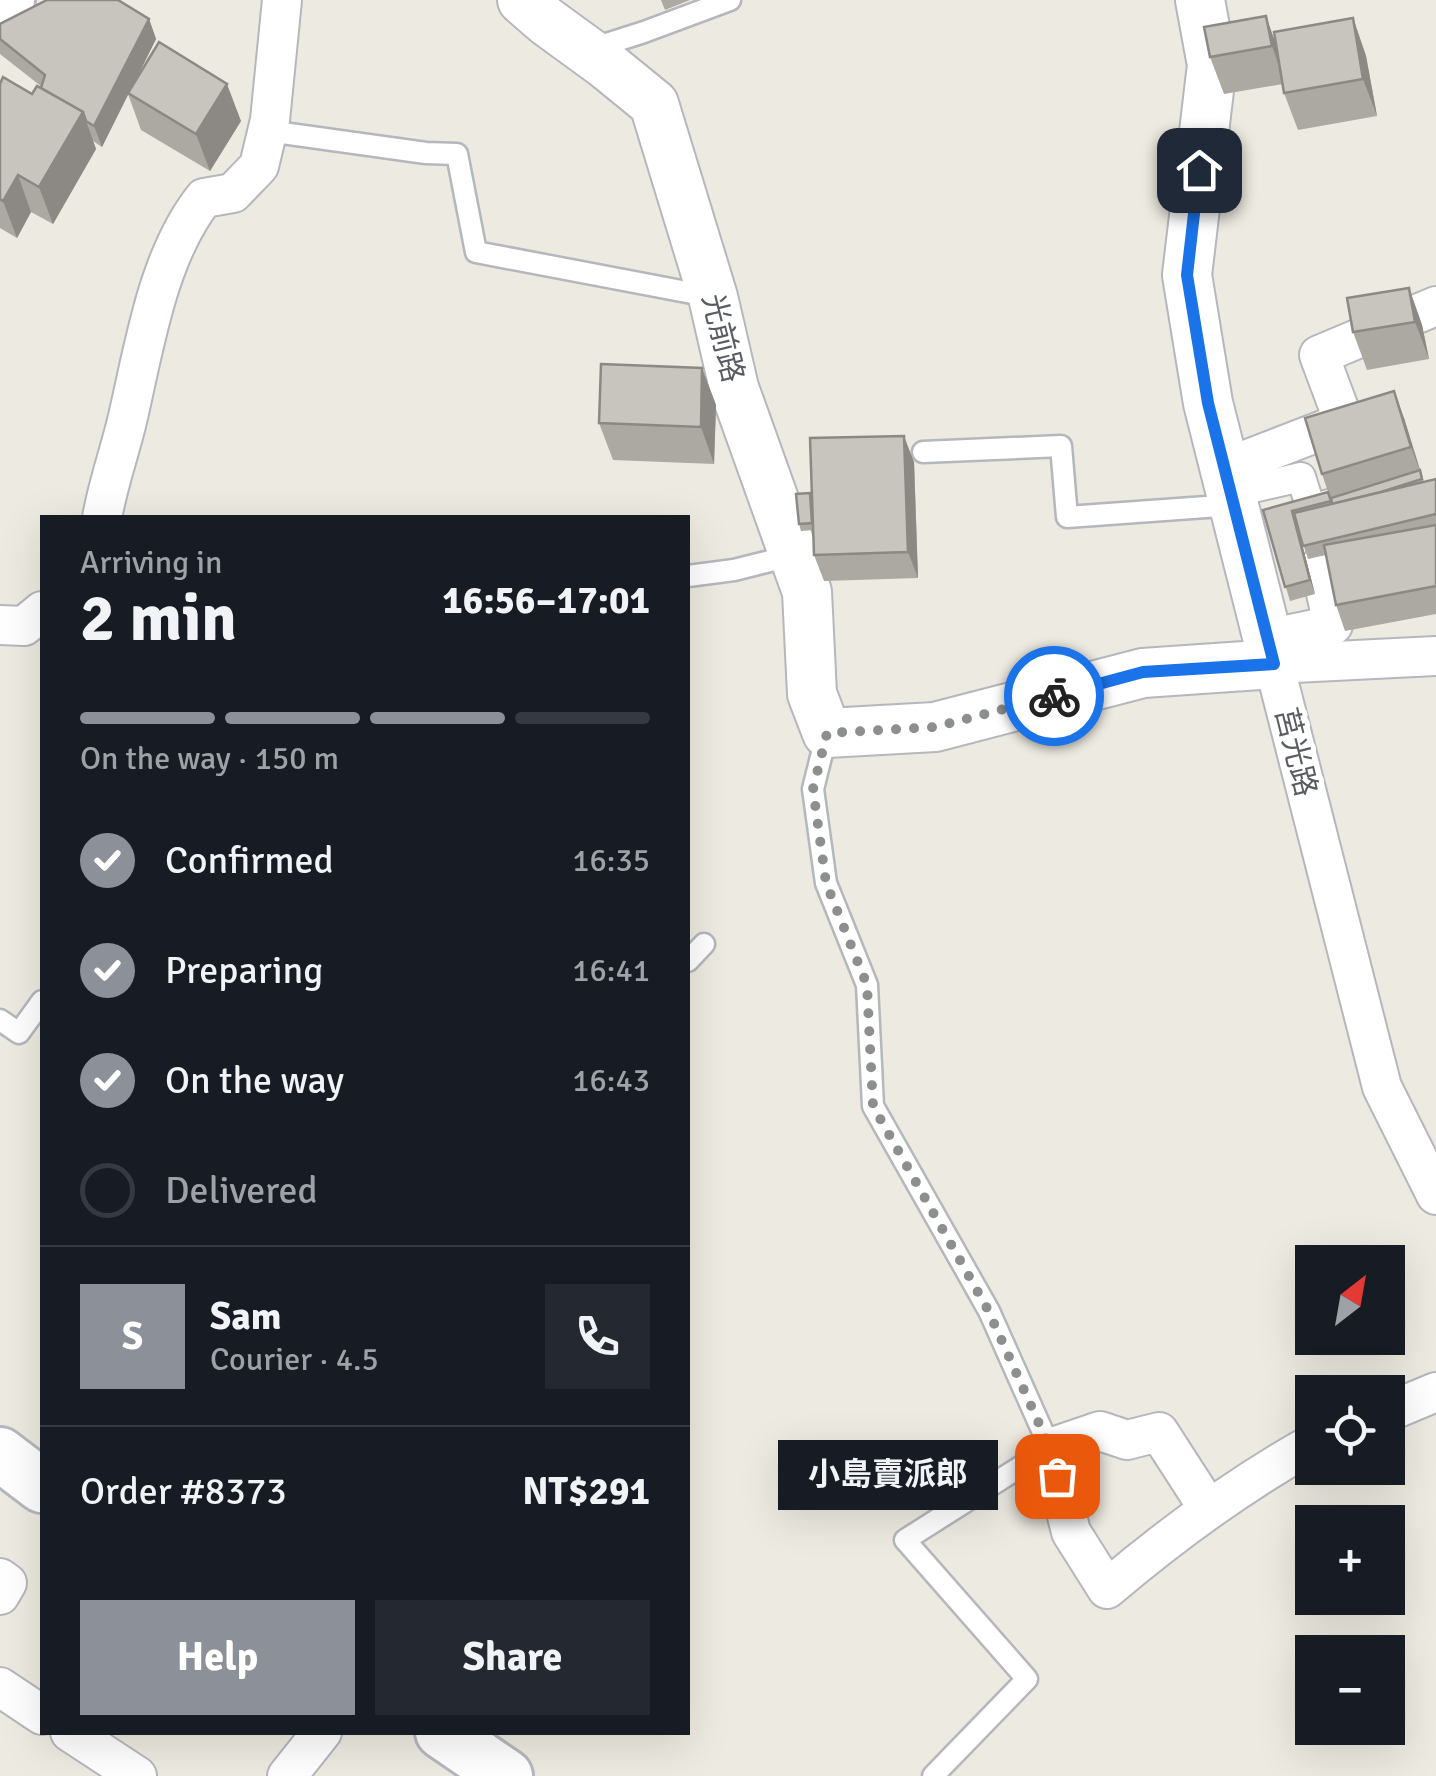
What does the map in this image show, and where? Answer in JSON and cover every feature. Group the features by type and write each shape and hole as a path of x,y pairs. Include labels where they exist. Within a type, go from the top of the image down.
{"main road":[{"path":"0,4 8,0"},
{"path":"0,1454 40,1484"},
{"path":"446,1735 506,1776"}],"street":[{"path":"103,515 160,287 176,241 204,198 233,193 259,166 268,131 282,0"},
{"name":"光前路","path":"522,0 654,104 713,297 734,388 807,592 812,694 827,733"},
{"name":"莒光路","path":"1200,0 1212,65 1187,275 1208,403 1382,1087 1436,1195"},
{"path":"1230,488 1344,422 1318,355 1436,306"},
{"path":"1230,488 1301,477 1311,509 1366,493"},
{"path":"1270,651 1334,625 1320,566 1436,541"},
{"path":"0,626 24,626 40,613"},
{"path":"827,733 935,727 1143,672 1270,651 1436,656"},
{"path":"1405,1405 1436,1392"},
{"path":"1208,1508 1158,1432 1127,1440 1100,1431 1050,1448 1070,1532 1107,1589 1208,1508 1295,1453"},
{"path":"0,1578 7,1584 0,1595"},
{"path":"0,1687 40,1713"},
{"path":"75,1735 137,1776"},
{"path":"287,1776 320,1735"}],"lane":[{"path":"585,50 730,0"},
{"path":"268,131 457,154 476,252 713,297"},
{"path":"923,452 1061,446 1067,518 1230,488"},
{"path":"690,576 794,555"},
{"path":"827,733 813,789 826,883 867,985 873,1106 988,1310 1050,1448 905,1540 1027,1679 933,1776"},
{"path":"690,958 704,944"},
{"path":"0,1020 19,1033 40,1004"}],"building":[{"path":"47,0 118,0 149,19 94,126 86,121 83,112 41,88 45,75 0,39 0,24"},
{"path":"1266,16 1272,46 1210,57 1204,27"},
{"path":"1353,18 1363,79 1284,93 1274,32"},
{"path":"159,42 227,84 196,134 128,93"},
{"path":"3,77 32,94 37,86 83,112 39,187 18,175 3,201 0,84"},
{"path":"1409,288 1415,322 1353,332 1347,298"},
{"path":"601,364 702,368 701,427 599,423"},
{"path":"1394,391 1411,447 1322,474 1305,418"},
{"path":"904,436 908,552 814,555 810,438"},
{"path":"1420,470 1422,479 1332,504 1331,498"},
{"path":"1436,479 1436,514 1303,546 1294,513"},
{"path":"1328,492 1331,501 1292,511 1310,580 1285,587 1263,510"},
{"path":"810,493 812,523 799,524 796,494"},
{"path":"1436,525 1436,586 1336,605 1324,545"}],"way so far":[{"path":"1054,696 935,727 827,733 813,789 826,883 867,985 873,1106 988,1310 1050,1448 1057,1476"}],"place":[{"name":"小島賣派郎","path":"1057,1476"}],"route":[{"path":"1054,696 1143,672 1274,664 1208,403 1187,275 1199,170"}]}
